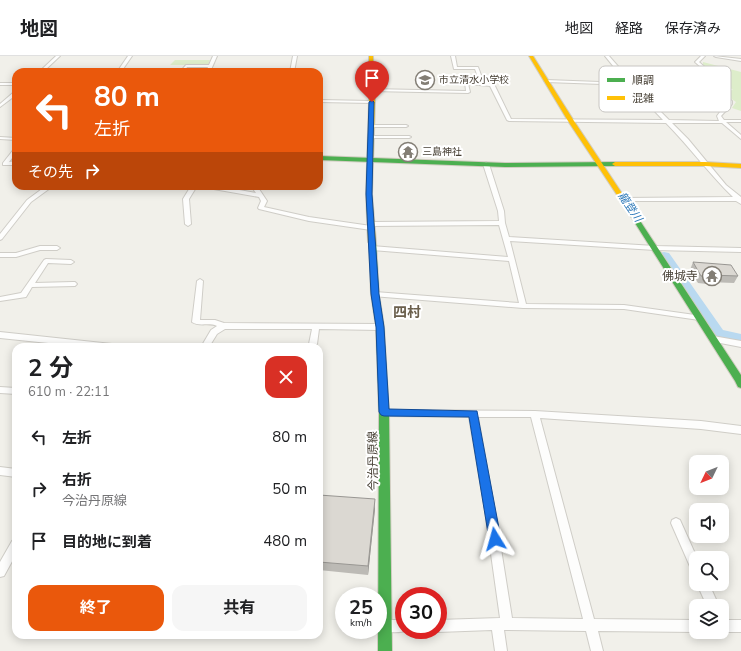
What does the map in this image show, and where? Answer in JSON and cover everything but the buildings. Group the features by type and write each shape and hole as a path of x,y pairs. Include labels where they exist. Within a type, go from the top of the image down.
{"street":[{"path":"45,68 58,56"},
{"path":"122,68 130,56"},
{"path":"209,68 215,56"},
{"path":"293,68 295,56"},
{"name":"今治丹原線","path":"371,56 372,102 369,194 375,294 380,327 384,412 385,587"},
{"path":"453,56 455,68 477,68 482,84"},
{"path":"531,56 570,120 655,248 740,381 741,385"},
{"path":"607,56 615,66"},
{"path":"702,56 697,62 702,66"},
{"path":"716,56 741,60"},
{"path":"546,81 599,83"},
{"path":"371,90 468,92 466,83 492,85 509,120 741,121"},
{"path":"0,84 12,84"},
{"path":"0,106 12,96"},
{"path":"323,101 372,102"},
{"path":"659,112 686,140 705,164 740,200"},
{"path":"723,112 719,116 722,121 741,138"},
{"path":"371,126 406,126"},
{"path":"371,137 409,137"},
{"path":"0,138 12,139"},
{"path":"12,155 5,164 12,163"},
{"path":"323,158 486,164 705,164 741,166"},
{"path":"486,164 501,212 502,223 508,239 523,306"},
{"path":"0,238 29,201 44,190"},
{"path":"188,224 186,199 192,190"},
{"path":"229,190 261,196"},
{"path":"256,190 264,201 260,208 309,220 371,226 502,223"},
{"path":"624,200 740,200"},
{"path":"508,239 655,248 741,250"},
{"path":"0,255 16,255 40,248 57,248"},
{"path":"372,248 512,259"},
{"path":"0,299 23,295 46,261 71,262"},
{"path":"200,281 196,322 215,322 223,326 380,327"},
{"path":"30,285 73,284"},
{"path":"375,294 523,306 624,307 699,318"},
{"path":"207,343 214,332 223,326"},
{"path":"313,343 316,327"},
{"path":"0,335 75,343"},
{"path":"713,339 741,344"},
{"path":"0,390 12,392"},
{"path":"384,412 535,414 693,425 741,430"},
{"path":"473,413 490,511 502,625 501,651"},
{"path":"535,414 597,651"},
{"path":"0,471 12,472"},
{"path":"370,500 385,501"},
{"path":"676,522 689,551"},
{"path":"0,572 12,551"},
{"path":"447,626 689,626"},
{"path":"729,626 741,626"},
{"name":"今治丹原線","path":"385,639 385,651"}],"green space":[{"path":"175,60 210,60 208,65 170,65"},
{"path":"703,62 718,66 703,66"},
{"path":"731,69 741,72 741,111 732,108 736,102 731,99 731,90 733,90 731,88"}],"waterway":[{"name":"龍登川","path":"664,256 717,335 741,340"}],"traffic: fast":[{"path":"323,158 505,165 615,164"},
{"path":"626,204 740,381 741,385"},
{"path":"372,242 375,294 380,327 384,413 385,651"}],"traffic: slow":[{"path":"371,56 372,102 369,194 372,242"},
{"path":"531,56 571,121 626,204"},
{"path":"615,164 705,164 741,166"}],"place":[{"name":"市立清水小学校","path":"425,80"},
{"name":"三島神社","path":"408,152"},
{"name":"佛城寺","path":"712,276"}],"district":[{"name":"四村","path":"407,312"}],"route":[{"path":"372,102 369,194 375,294 380,327 384,412 473,413 495,539"}]}
